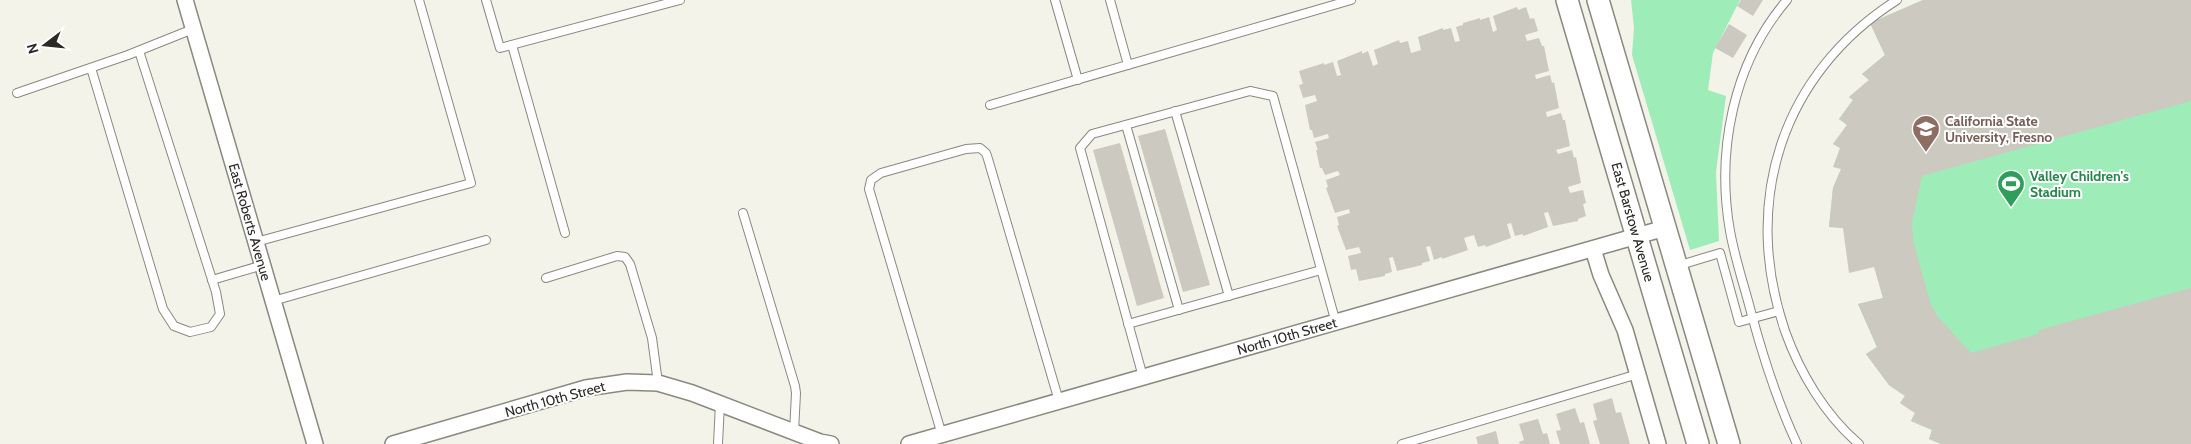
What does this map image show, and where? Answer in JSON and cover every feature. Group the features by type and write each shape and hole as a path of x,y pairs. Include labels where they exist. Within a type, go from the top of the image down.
{"main road":[{"name":"East Barstow Avenue","path":"1567,0 1698,444"},
{"name":"East Barstow Avenue","path":"1598,0 1729,444"}],"street":[{"name":"East Roberts Avenue","path":"185,0 315,444"},
{"name":"North 10th Street","path":"909,444 1665,228"},
{"path":"1594,249 1601,275 1625,330 1658,444"},
{"name":"North 10th Street","path":"393,444 586,388 627,382 658,383 720,403 794,432 831,444"}],"lane":[{"path":"256,242 471,183 419,0"},
{"path":"486,0 500,48 680,0"},
{"path":"1055,0 1078,80"},
{"path":"1110,0 1128,65"},
{"path":"1787,0 1761,39 1744,71 1732,113 1725,153 1725,194 1730,231 1753,319 1777,399 1797,444"},
{"path":"1859,444 1833,417 1814,390 1791,346 1778,311 1767,245 1767,216 1776,156 1785,130 1797,106 1827,60 1857,29 1897,0"},
{"path":"990,105 1346,1"},
{"path":"17,93 138,51 193,29"},
{"path":"512,45 565,233"},
{"path":"91,68 163,309 174,326 190,332 211,328 220,314 212,280 138,51"},
{"path":"1143,377 1080,148 1092,134 1250,91 1273,96 1336,323"},
{"path":"1175,111 1229,296"},
{"path":"1126,125 1179,310"},
{"path":"942,435 869,188 871,180 881,173 966,149 980,148 986,153 1059,401"},
{"path":"743,213 795,386 794,432"},
{"path":"273,301 486,240"},
{"path":"1676,266 1720,252 1739,322 1778,311"},
{"path":"546,278 618,256 625,257 630,264 652,338 658,383"},
{"path":"212,280 263,265"},
{"path":"1128,324 1322,270"},
{"path":"1402,444 1638,374"},
{"path":"718,444 720,403"}],"green space":[{"path":"1631,0 1740,0 1713,53 1708,90 1726,96 1716,172 1719,241 1690,250 1632,55 1634,27"},
{"name":"Valley Children's Stadium","path":"1923,0 2191,0 2191,444 1941,444 1929,439 1932,430 1911,421 1915,413 1900,403 1905,396 1889,385 1866,354 1877,347 1858,304 1883,298 1875,267 1843,228 1829,227 1833,188 1841,169 1840,148 1833,144 1847,125 1839,119 1853,100 1849,97 1869,80 1862,74 1885,55 1870,23"}],"building":[{"path":"1741,0 1763,0 1753,16 1737,6"},
{"name":"Valley Children's Stadium","path":"1923,0 2191,0 2191,101 1922,176 1912,222 1913,240 1930,302 1938,317 1971,353 2038,334 2039,330 2191,288 2191,444 1941,444 1929,439 1932,430 1911,421 1915,413 1900,403 1905,396 1889,385 1866,354 1877,347 1858,304 1883,298 1874,267 1849,273 1843,228 1829,227 1833,188 1841,169 1833,167 1840,148 1833,144 1847,125 1839,119 1853,100 1849,97 1869,80 1862,74 1885,55 1870,23"},
{"path":"1517,7 1518,10 1526,7 1530,19 1534,18 1538,31 1525,35 1527,41 1539,38 1542,46 1544,46 1549,71 1535,75 1536,79 1550,75 1552,83 1554,82 1559,108 1546,112 1547,117 1561,113 1563,120 1565,120 1570,146 1556,150 1558,154 1572,150 1574,158 1576,157 1581,183 1568,187 1570,193 1583,190 1586,203 1583,204 1586,216 1578,219 1578,221 1553,226 1548,212 1544,213 1548,227 1523,236 1523,234 1515,236 1511,223 1507,224 1511,238 1486,247 1485,245 1478,247 1474,235 1464,238 1468,250 1442,259 1442,257 1434,260 1430,246 1426,247 1430,261 1422,263 1422,265 1397,271 1393,257 1389,258 1392,272 1385,274 1385,276 1359,281 1356,269 1351,270 1348,256 1361,253 1359,247 1346,250 1337,226 1339,225 1337,217 1350,213 1349,209 1335,213 1326,188 1328,187 1326,180 1340,175 1338,171 1325,175 1322,168 1320,168 1315,142 1329,138 1328,134 1314,138 1312,130 1310,130 1305,105 1317,101 1315,95 1303,98 1299,85 1303,84 1299,71 1333,62 1337,76 1341,75 1337,61 1362,51 1362,54 1368,51 1373,66 1378,64 1374,50 1399,40 1400,43 1408,41 1411,53 1421,50 1418,37 1443,28 1443,30 1451,28 1455,42 1460,41 1456,27 1480,18 1480,20 1489,17 1493,32 1497,30 1493,16"},
{"path":"1729,24 1747,35 1733,58 1715,48"},
{"path":"1165,129 1210,285 1183,292 1138,136"},
{"path":"1120,143 1164,298 1137,306 1093,150"},
{"path":"1612,398 1616,413 1621,412 1630,444 1600,444 1593,421 1597,420 1593,404"},
{"path":"1575,408 1580,423 1584,422 1590,444 1560,444 1556,431 1561,430 1556,414"},
{"path":"1538,419 1543,434 1547,433 1550,444 1520,444 1519,442 1524,440 1519,424"},
{"path":"1496,431 1499,444 1478,444 1476,437"}],"place":[{"name":"California State University, Fresno","path":"1926,153"},
{"name":"Valley Children's Stadium","path":"2011,208"}]}
